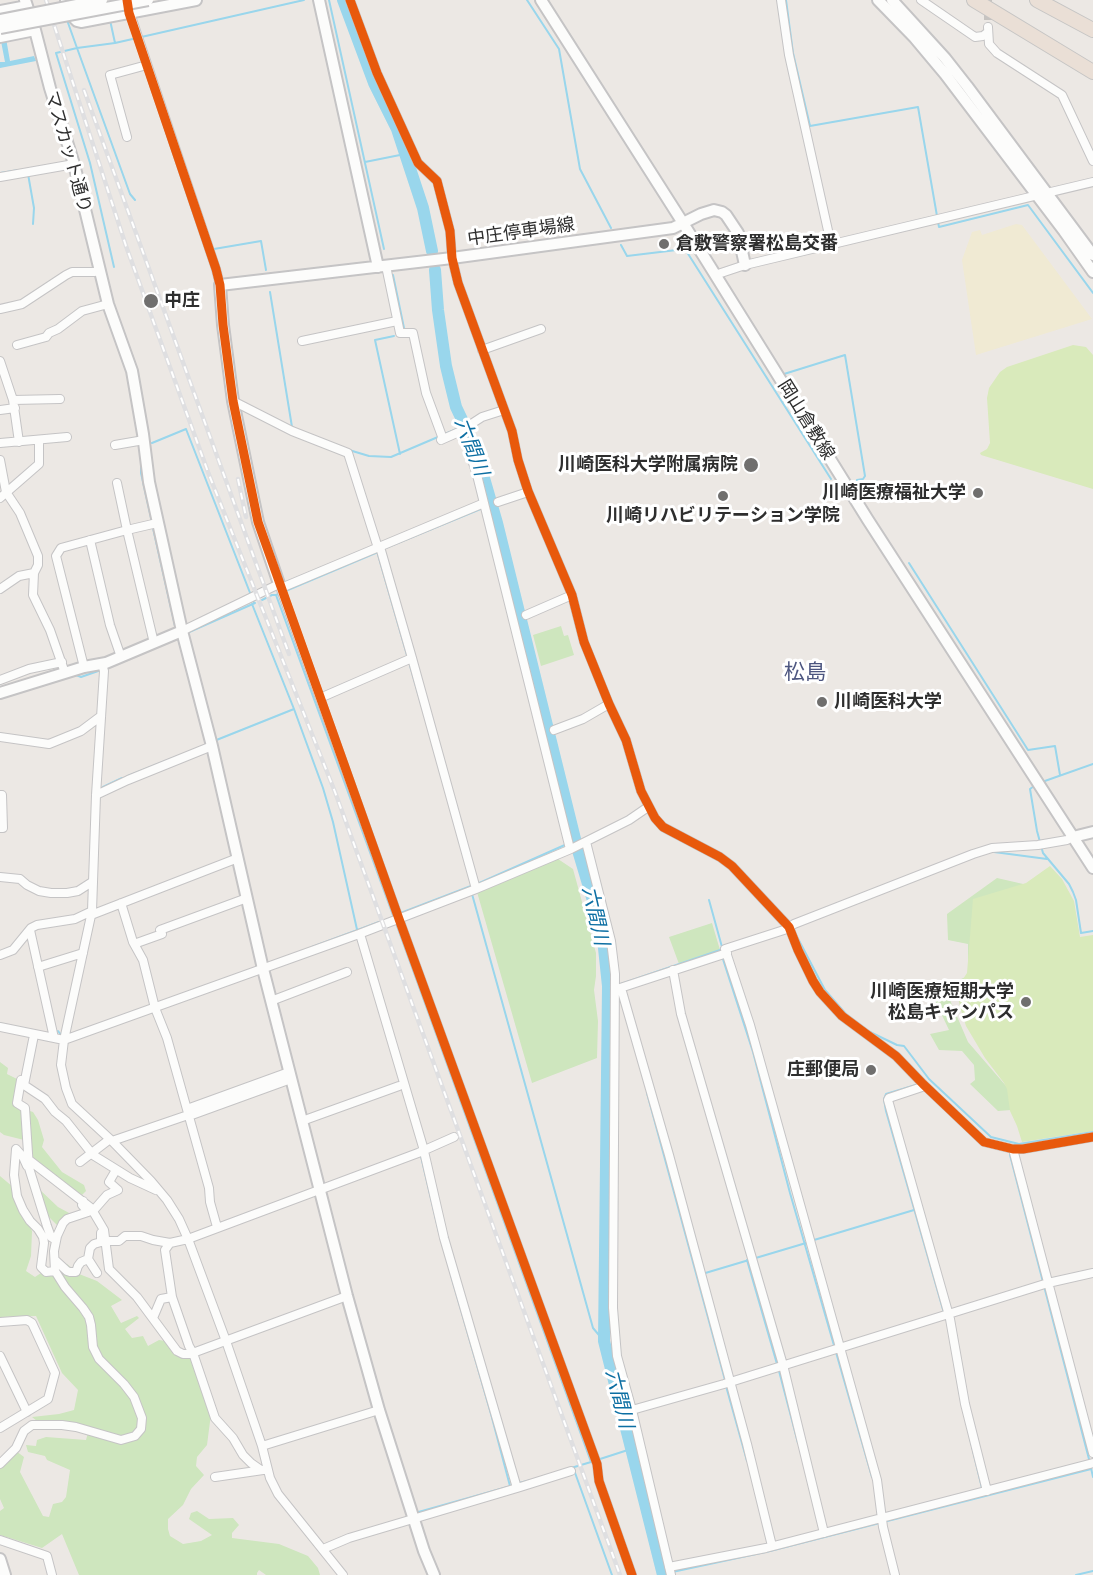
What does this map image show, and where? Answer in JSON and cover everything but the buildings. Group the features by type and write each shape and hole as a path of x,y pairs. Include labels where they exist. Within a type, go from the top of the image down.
{"highway":[{"path":"974,0 1093,72"},
{"path":"1037,0 1093,30"}],"street":[{"path":"66,0 73,16 81,22 196,0"},
{"path":"1,13 102,0"},
{"path":"127,0 129,13 216,268 220,285 233,401 254,505 281,589 396,917 595,1460 599,1481 633,1575"},
{"path":"2,33 148,0"},
{"path":"319,0 400,333 413,333 426,393 441,438 470,427 482,417 504,410"},
{"path":"350,0 377,73 418,163 437,181 450,231 452,258 458,283 512,431 528,492 572,595 584,642 626,740 641,791 655,818 663,827 720,857 732,866 789,927 820,992 842,1016 896,1056 984,1142 1023,1149 1093,1137"},
{"name":"岡山倉敷線","path":"541,0 866,517 1093,868"},
{"path":"782,0 789,55 831,244"},
{"path":"878,0 914,37 1093,255"},
{"path":"892,0 960,77 1093,272"},
{"path":"921,0 1062,95 1093,161"},
{"path":"1,13 26,3"},
{"name":"マスカット通り","path":"26,3 74,164 108,304 132,371 144,440 154,524 210,746 244,899 288,1076 302,1121 316,1191 376,1410 434,1575"},
{"path":"2,33 35,30"},
{"path":"975,37 983,36 988,30 993,50"},
{"path":"127,137 110,75 147,65"},
{"path":"0,177 74,164"},
{"path":"715,275 745,265 1093,182"},
{"name":"中庄停車場線","path":"220,285 452,258 673,228 714,210 726,215 738,233 745,265"},
{"path":"0,309 22,304 66,274 99,271"},
{"path":"17,345 46,337 82,311 108,304"},
{"path":"302,341 398,321"},
{"path":"482,350 541,329"},
{"path":"0,361 14,404 19,442"},
{"path":"0,410 14,404 60,399"},
{"path":"233,401 292,431 348,453 379,549 473,888"},
{"path":"460,432 467,445 485,506 570,846"},
{"path":"0,443 67,437"},
{"path":"3,495 39,464 39,440"},
{"path":"115,445 144,440"},
{"path":"0,460 3,495 20,513 38,556 38,565 34,573 33,596 50,630 64,668"},
{"path":"117,483 154,643"},
{"path":"498,502 528,492"},
{"path":"0,680 29,669 103,668 121,657 180,634 252,597 281,589 485,506"},
{"path":"84,667 56,556 61,548 154,524"},
{"path":"90,540 110,625 121,657"},
{"path":"0,589 19,576 34,573"},
{"path":"525,615 572,595"},
{"path":"320,698 410,659"},
{"path":"0,693 64,668"},
{"path":"103,668 91,913 64,1040 61,1065 72,1104 111,1140 160,1192 179,1220 226,1341 262,1446 264,1470"},
{"path":"554,730 583,719 609,704"},
{"path":"0,737 49,744 81,730 101,716"},
{"path":"96,795 210,746"},
{"path":"0,795 2,795 3,828 0,828"},
{"path":"0,1027 64,1040 358,934 584,842 629,820 648,807"},
{"path":"617,987 723,954 725,949 787,929 804,920 972,854 992,848 1040,845 1093,832"},
{"path":"584,842 611,941 617,987 612,1192 613,1308 617,1356 670,1572 824,1533 882,1522 984,1491 1091,1464"},
{"path":"0,955 13,950 37,925 75,919 235,859"},
{"path":"0,877 20,879 39,891 51,893 78,891 92,882"},
{"path":"134,944 162,934 160,930 244,899"},
{"path":"121,903 134,944 144,960 155,1008 167,1038 209,1188 210,1202 217,1227"},
{"path":"30,930 54,1038"},
{"path":"358,934 516,1485"},
{"path":"38,967 82,953"},
{"path":"723,954 750,1025 837,1349 877,1480 882,1522 895,1575"},
{"path":"674,970 681,1014 783,1365 824,1533"},
{"path":"271,1001 347,972"},
{"path":"617,987 669,1155 727,1383 758,1487 770,1547"},
{"path":"32,1034 24,1085 45,1100 66,1121 91,1153 130,1178 160,1192"},
{"path":"32,1034 17,1103 25,1108 29,1164 47,1226 51,1237 56,1240"},
{"path":"80,1162 111,1140 288,1076"},
{"path":"923,1084 888,1100 946,1316 984,1491"},
{"path":"302,1121 399,1086"},
{"path":"106,1241 119,1241 125,1236 141,1236 162,1243 188,1239 454,1137"},
{"path":"55,1271 46,1272 41,1267 44,1243 42,1237 23,1210 17,1196 14,1175 16,1149 29,1164 83,1201 93,1211 105,1230 109,1269 138,1297 177,1351 183,1354 193,1353 344,1297"},
{"path":"1013,1149 1045,1284 1093,1453"},
{"path":"93,1211 107,1195 118,1190 109,1182 116,1170"},
{"path":"0,1464 16,1448 24,1431 32,1425 76,1427 121,1440 135,1436 141,1429 142,1418 134,1397 99,1359 93,1347 91,1324 88,1317 55,1271 56,1240 63,1223 88,1212 82,1205 83,1201"},
{"path":"97,1273 88,1259 90,1248 101,1242 101,1223"},
{"path":"170,1243 165,1250 172,1297 215,1418 234,1438 250,1463 264,1470 278,1494 343,1575"},
{"path":"55,1260 67,1271 76,1272 81,1262 88,1259"},
{"path":"632,1410 727,1383 1045,1284 1093,1273"},
{"path":"153,1318 161,1299 172,1297"},
{"path":"0,1322 30,1321 55,1374 48,1399 0,1428"},
{"path":"0,1356 27,1412"},
{"path":"262,1446 376,1410"},
{"path":"215,1478 264,1470"},
{"path":"323,1549 413,1515 516,1485 571,1472"},
{"path":"0,1540 47,1556 52,1575"},
{"path":"0,1559 5,1575"}],"green space":[{"path":"1073,345 1086,347 1093,355 1093,489 980,453 987,449 990,443 987,398 989,388 1000,372 1007,367"},
{"path":"561,626 564,636 568,635 574,655 541,666 533,635"},
{"path":"558,859 573,869 596,953 594,990 598,1021 597,1058 532,1083 477,892"},
{"name":"川崎医療短期大学 松島キャンパス","path":"1050,866 1062,879 1074,901 1080,937 1093,935 1093,1131 1022,1142 1010,1111 1007,1089 966,1026 957,988 967,973 973,899 1026,883"},
{"path":"997,878 1045,889 1024,1109 998,1111 970,1084 975,1080 974,1065 962,1051 939,1050 930,1034 949,1030 931,992 968,976 968,944 948,940 947,914","holes":["978,989 1013,1094 968,1042 950,1000"]},
{"path":"712,923 720,950 679,964 669,937"},
{"path":"0,1062 8,1068 7,1074 19,1080 13,1104 23,1110 24,1140 0,1132"},
{"path":"30,1111 38,1120 44,1140 42,1147 62,1172 84,1185 86,1191 82,1195 36,1161 31,1154 28,1114"},
{"path":"0,1176 13,1187 21,1211 32,1231 31,1256 26,1271 35,1277 41,1273 62,1271 67,1264 79,1274 97,1281 122,1300 111,1306 121,1323 137,1316 139,1318 125,1329 132,1338 143,1336 148,1346 159,1340 165,1341 183,1357 192,1359 211,1414 207,1445 197,1457 196,1466 204,1475 191,1489 183,1505 168,1519 170,1536 183,1544 201,1541 212,1535 189,1519 191,1513 197,1511 209,1519 233,1518 239,1525 232,1533 232,1538 279,1544 308,1556 318,1568 320,1575 266,1575 259,1570 257,1575 79,1575 62,1534 42,1548 0,1535 0,1511 4,1508 0,1499 0,1467 16,1451 24,1457 20,1472 43,1516 49,1517 53,1504 62,1502 66,1497 70,1470 47,1460 45,1456 28,1452 26,1445 36,1446 37,1440 46,1437 86,1440 89,1429 37,1421 32,1417 74,1410 78,1390 62,1373 36,1316 0,1317"},
{"path":"38,1188 58,1207 71,1214 58,1226 47,1215"}],"sand":[{"path":"1016,224 1022,225 1092,319 976,355 962,260 972,232 980,230 982,235"}],"water":[{"path":"0,4 10,61 34,56 36,61 0,68 0,62 5,62 0,36"}],"waterway":[{"path":"67,20 77,48 115,43 304,0"},
{"path":"329,0 384,249"},
{"name":"六間川","path":"343,0 374,83 397,129 423,208 432,251"},
{"path":"527,0 559,49 580,169 611,228"},
{"path":"786,0 793,53 810,126 918,107 937,216"},
{"path":"110,20 115,43"},
{"path":"114,267 90,163 56,53 77,48 130,194 135,200"},
{"path":"365,162 405,154"},
{"path":"0,173 19,170"},
{"path":"28,174 34,208 33,224"},
{"path":"938,222 939,227 1028,205 1093,293"},
{"path":"214,249 261,241 266,270"},
{"path":"621,245 627,256 685,249 831,479"},
{"name":"六間川","path":"435,270 446,366 456,407 475,447 497,523 604,948 608,986 604,1341 663,1575"},
{"path":"393,275 404,328"},
{"path":"270,292 294,428"},
{"path":"394,336 375,340 400,454"},
{"path":"784,374 845,355 865,476 857,480"},
{"path":"349,450 369,456 391,457 459,428"},
{"path":"152,443 186,429 254,603"},
{"path":"141,452 141,473 152,522"},
{"path":"383,549 483,508"},
{"path":"153,528 176,630"},
{"path":"377,551 422,707"},
{"path":"276,595 378,552"},
{"path":"909,563 1028,750 1055,746 1060,775"},
{"path":"262,600 276,595 394,918"},
{"path":"187,633 255,603"},
{"path":"252,604 323,788 358,934"},
{"path":"176,639 178,638 188,673"},
{"path":"76,675 81,677 101,670"},
{"path":"214,741 294,709"},
{"path":"128,776 178,756"},
{"path":"1042,782 1093,764"},
{"path":"103,787 122,778"},
{"path":"1034,786 1030,789 1043,853 1073,892 1081,933 1093,931"},
{"path":"477,884 576,840"},
{"path":"994,852 1047,859"},
{"path":"398,914 471,886"},
{"path":"472,894 593,1328 604,1341"},
{"path":"608,987 720,950 722,947 709,900"},
{"path":"312,947 379,922"},
{"path":"396,923 591,1462"},
{"path":"794,931 825,990 846,1014 868,1031 904,1046 929,1079 991,1137 1019,1144 1093,1132"},
{"path":"720,950 753,1052 790,1193 872,1477"},
{"path":"58,1031 62,1036"},
{"path":"919,1084 886,1094 884,1099 944,1313"},
{"path":"647,1093 725,1380"},
{"path":"1010,1155 1090,1463"},
{"path":"421,1156 439,1232"},
{"path":"814,1240 914,1210"},
{"path":"702,1274 806,1243"},
{"path":"747,1260 777,1364"},
{"path":"451,1275 510,1486"},
{"path":"779,1371 798,1443"},
{"path":"726,1386 747,1461"},
{"path":"970,1438 982,1488"},
{"path":"597,1460 631,1449"},
{"path":"571,1468 591,1462"},
{"path":"1091,1468 1093,1477"},
{"path":"663,1574 770,1551 1091,1469"},
{"path":"574,1470 612,1575"},
{"path":"519,1483 531,1480"},
{"path":"415,1513 511,1486"},
{"path":"1076,1575 1093,1571"}],"tunnel":[{"path":"988,0 988,27"}],"railway":[{"path":"46,0 126,246 208,472 335,792 620,1575"},
{"path":"84,90 289,654"},
{"path":"238,479 246,517"}],"cycle path":[{"path":"127,0 129,13 216,269 220,285 233,401 258,522 597,1464 599,1481 632,1575"},
{"path":"350,0 377,73 418,163 437,181 450,231 452,258 458,283 512,431 528,491 572,595 584,642 626,740 641,791 655,818 663,827 720,857 732,866 789,927 820,992 842,1016 896,1056 984,1142 1023,1149 1093,1137"}],"place":[{"name":"倉敷警察署松島交番","path":"664,244"},
{"name":"中庄","path":"151,301"},
{"name":"川崎医科大学附属病院","path":"751,465"},
{"name":"川崎医療福祉大学","path":"978,493"},
{"name":"川崎リハビリテーション学院","path":"723,496"},
{"name":"川崎医科大学","path":"822,702"},
{"name":"川崎医療短期大学 松島キャンパス","path":"1026,1002"},
{"name":"庄郵便局","path":"871,1070"}],"district":[{"name":"松島","path":"805,673"}]}
